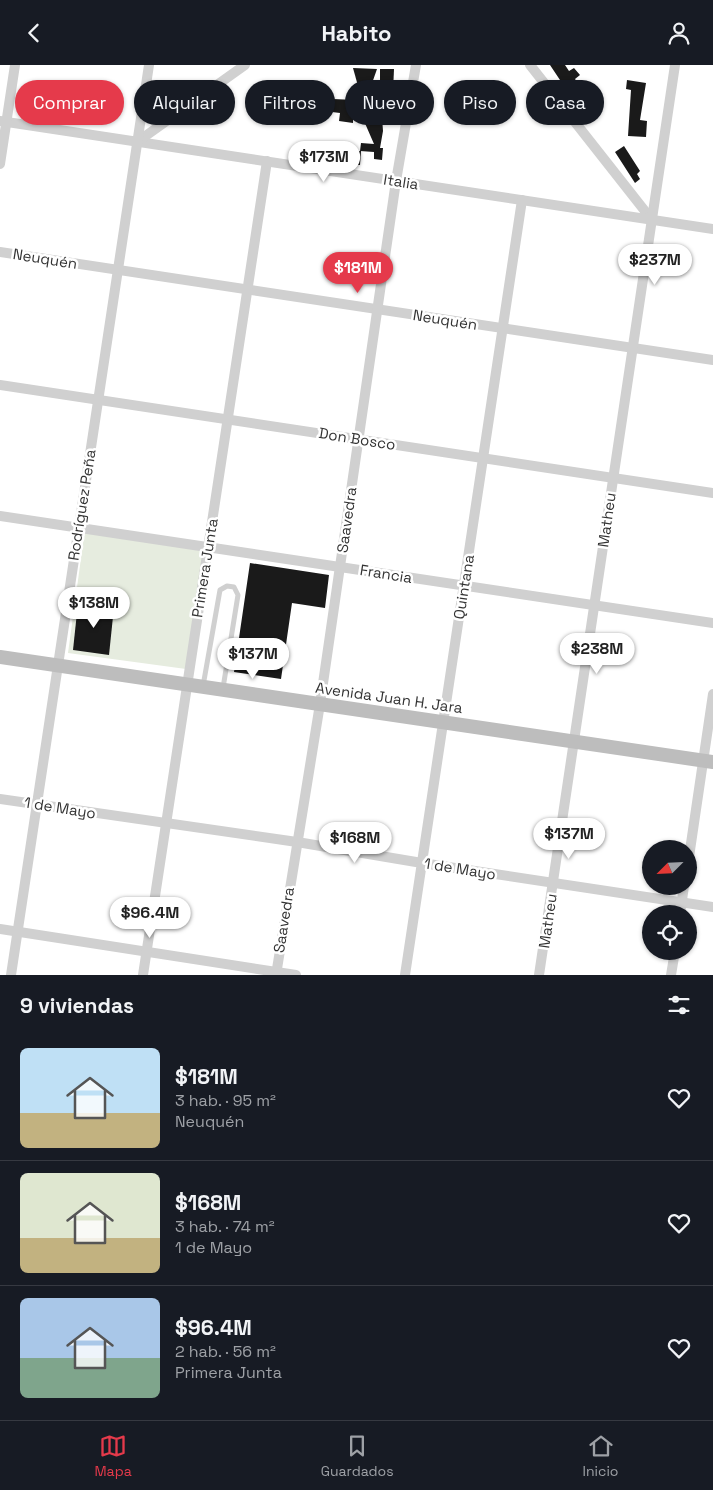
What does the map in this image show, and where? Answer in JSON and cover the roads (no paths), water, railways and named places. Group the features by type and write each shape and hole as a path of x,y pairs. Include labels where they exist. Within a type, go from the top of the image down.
{"main road":[{"name":"Avenida Juan H. Jara","path":"0,657 708,762"}],"street":[{"path":"0,164 3,121 14,65"},
{"name":"Rodríguez Peña","path":"12,975 149,65"},
{"path":"137,141 245,65"},
{"name":"Saavedra","path":"276,974 320,704 396,181 416,65"},
{"path":"530,65 652,220"},
{"name":"Matheu","path":"539,975 675,65"},
{"name":"Italia","path":"3,121 713,229"},
{"name":"Primera Junta","path":"143,975 267,161"},
{"name":"Quintana","path":"406,975 522,200"},
{"name":"Neuquén","path":"0,252 713,360"},
{"name":"Don Bosco","path":"0,385 713,493"},
{"name":"Francia","path":"0,515 713,623"},
{"path":"692,840 708,762 713,694"},
{"name":"1 de Mayo","path":"0,799 297,842 713,907"},
{"path":"682,905 683,895"},
{"path":"0,929 147,951 276,974 296,975"},
{"path":"671,975 674,960"}],"lane":[{"path":"203,687 220,590 227,586 234,587 238,595 222,690"}]}
